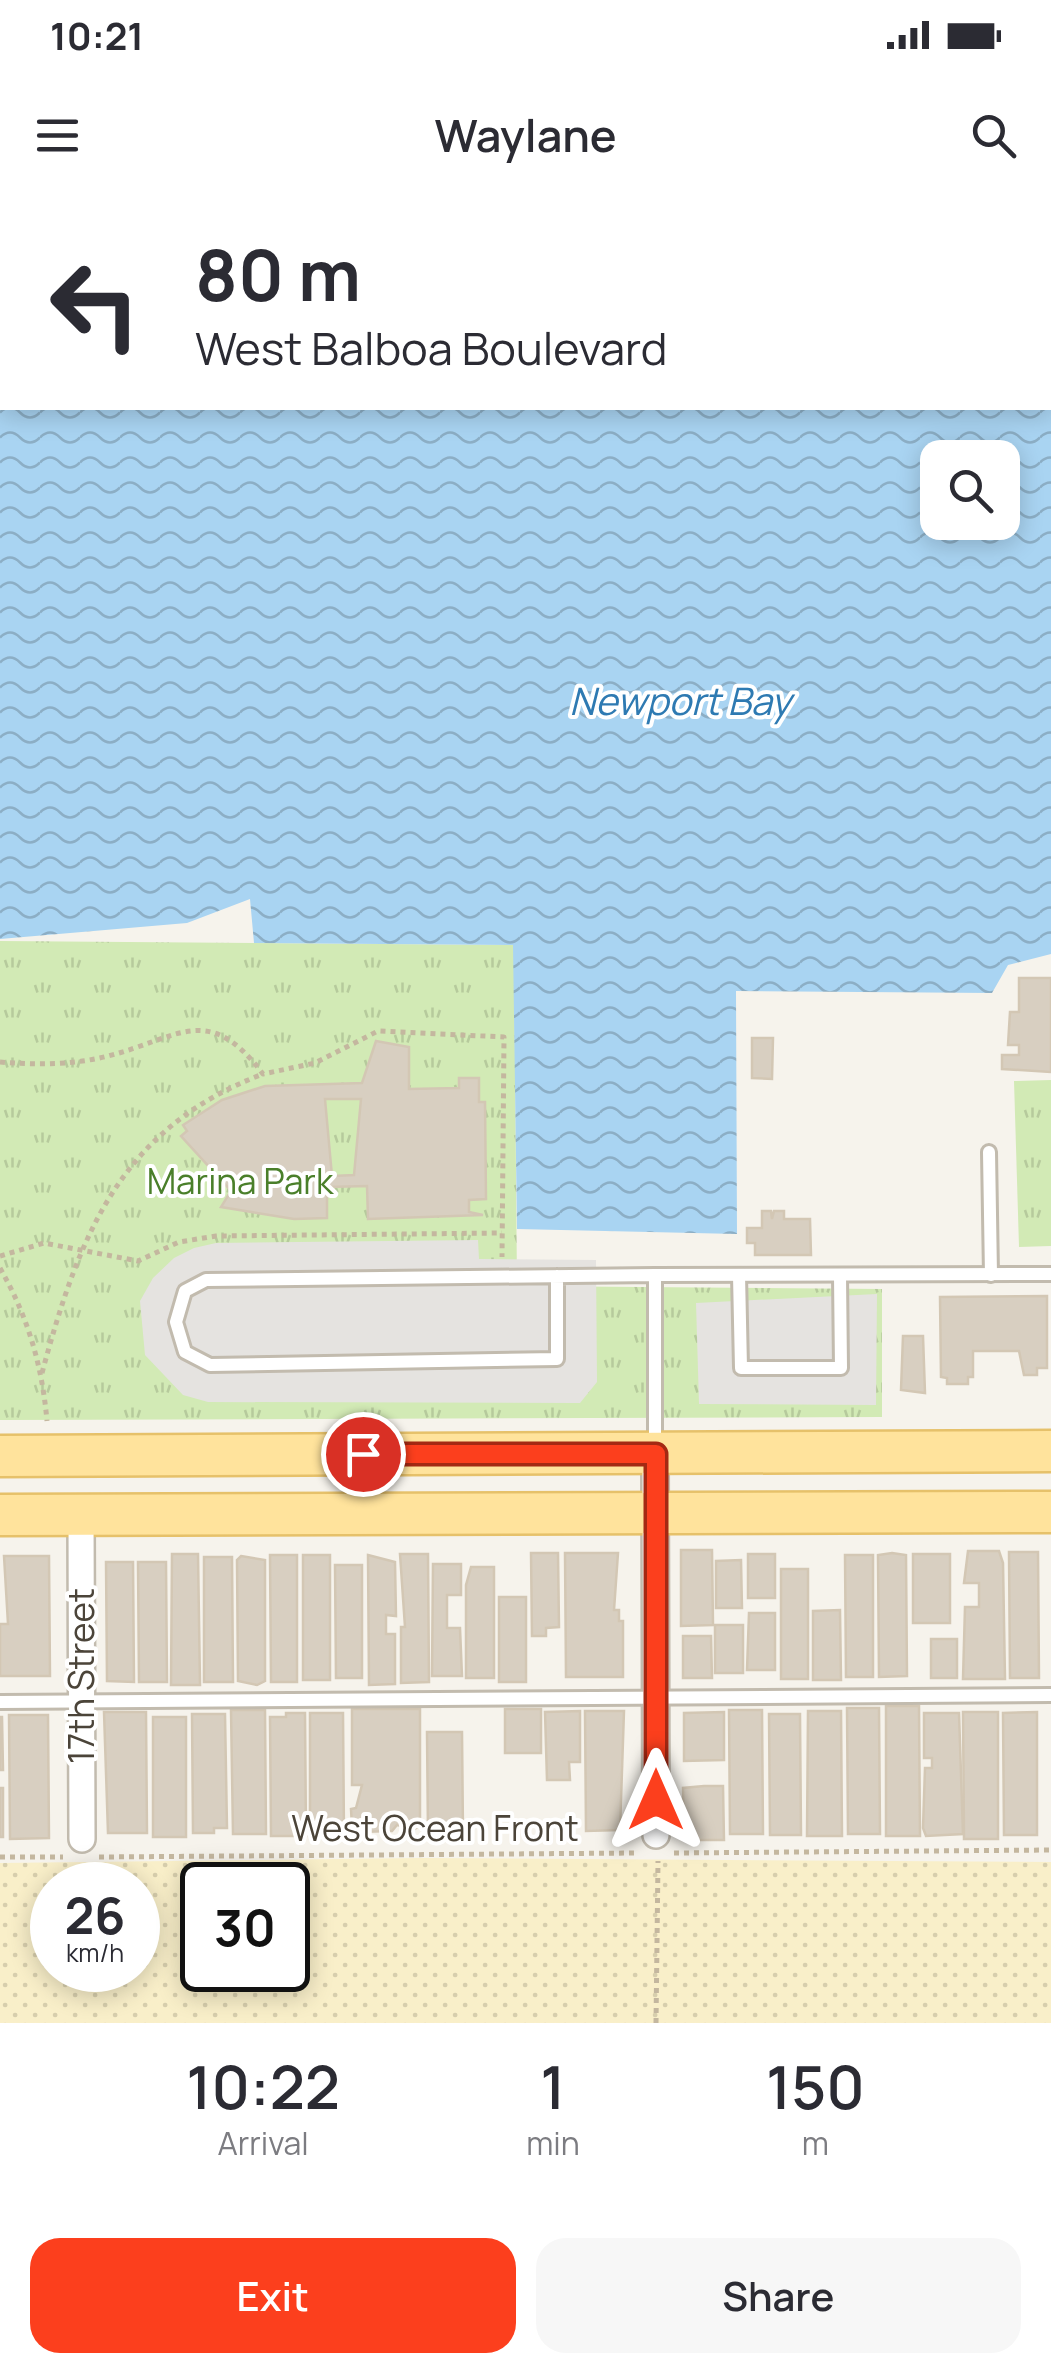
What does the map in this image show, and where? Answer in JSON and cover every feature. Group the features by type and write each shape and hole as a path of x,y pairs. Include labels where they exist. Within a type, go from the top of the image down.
{"main road":[{"path":"0,1456 1051,1452"},
{"path":"0,1515 1051,1512"}],"street":[{"path":"651,1847 657,1697 656,1454"},
{"name":"17th Street","path":"81,1514 82,1839"}],"lane":[{"path":"989,1152 991,1274"},
{"path":"556,1276 557,1359 210,1365 185,1352 176,1322 185,1291 206,1280 502,1277 556,1276 655,1275 1051,1274"},
{"path":"655,1275 656,1454"},
{"path":"739,1276 740,1368 841,1368 840,1276"},
{"path":"0,1702 1051,1694"}],"path":[{"path":"0,1062 44,1064 102,1058 192,1028 224,1035 245,1050 263,1074"},
{"path":"42,1373 80,1248 112,1190 153,1140 220,1090 263,1074 316,1063 378,1031 504,1037 502,1277"},
{"path":"0,1256 44,1243 80,1248 108,1258 138,1260 179,1242 216,1236 502,1233"},
{"path":"0,1268 31,1332 42,1373 50,1456"},
{"path":"651,1847 656,2023"},
{"name":"West Ocean Front","path":"0,1857 651,1847 1051,1850"}],"sand":[{"path":"422,1858 1051,1862 1051,2023 0,2023 0,1863 30,1863 30,1992 160,1992 160,1862 84,1862"}],"green space":[{"name":"Marina Park","path":"0,941 514,945 517,1286 882,1289 882,1417 0,1420"},
{"path":"1051,1080 1051,1246 1019,1247 1014,1081"}],"shaded area":[{"path":"478,1240 479,1259 596,1260 597,1382 580,1403 208,1402 183,1395 145,1355 140,1301 153,1278 174,1258 194,1248 216,1243"},
{"path":"877,1294 876,1405 699,1404 696,1303"}],"water":[{"name":"Newport Bay","path":"0,410 1051,410 1051,954 1008,965 992,993 736,991 737,1234 517,1229 513,945 254,943 250,899 187,923 0,939"}],"building":[{"path":"1019,978 1051,978 1051,1072 1002,1069 1002,1055 1019,1055 1019,1045 1008,1045 1010,1012 1019,1012"},
{"path":"752,1038 773,1038 772,1079 752,1078"},
{"path":"376,1041 409,1047 409,1089 459,1088 459,1078 479,1078 479,1102 485,1102 486,1199 469,1200 469,1212 483,1215 368,1219 367,1186 327,1187 327,1218 294,1219 221,1207 231,1191 181,1136 187,1131 183,1125 222,1100 265,1086 362,1083","holes":["325,1099 361,1099 354,1175 332,1176"]},
{"path":"762,1211 771,1211 772,1219 774,1211 784,1211 784,1219 810,1219 811,1255 755,1255 755,1243 747,1243 747,1228 762,1228"},
{"path":"1047,1296 1047,1368 1037,1368 1037,1375 1024,1375 1019,1351 973,1351 973,1377 968,1377 968,1384 947,1384 947,1378 941,1377 940,1297"},
{"path":"903,1336 923,1336 925,1393 901,1390"},
{"path":"681,1550 712,1550 713,1625 681,1626"},
{"path":"968,1551 999,1551 1003,1563 1005,1679 963,1679 965,1607 979,1607 979,1583 964,1583"},
{"path":"1009,1552 1038,1552 1039,1678 1010,1678"},
{"path":"531,1553 558,1553 559,1627 546,1628 546,1636 532,1636"},
{"path":"565,1553 618,1553 614,1610 619,1610 619,1621 623,1621 623,1677 566,1677"},
{"path":"172,1554 198,1554 200,1685 171,1685"},
{"path":"400,1554 428,1554 429,1682 401,1683 401,1627 405,1627"},
{"path":"748,1554 775,1554 775,1598 748,1598"},
{"path":"913,1554 950,1554 950,1623 913,1623"},
{"path":"270,1555 297,1555 297,1682 271,1682"},
{"path":"303,1555 330,1555 330,1680 303,1680"},
{"path":"368,1555 395,1562 396,1616 386,1615 386,1634 395,1634 395,1684 369,1685"},
{"path":"845,1555 873,1555 873,1677 846,1677"},
{"path":"878,1555 906,1555 907,1676 879,1677"},
{"path":"4,1556 49,1556 50,1676 0,1676 0,1624 8,1624"},
{"path":"241,1556 265,1560 265,1681 257,1685 238,1681 237,1560"},
{"path":"204,1557 232,1557 233,1682 204,1682"},
{"path":"741,1560 742,1608 716,1608 716,1561"},
{"path":"106,1562 133,1562 134,1682 107,1681"},
{"path":"138,1562 166,1562 167,1682 139,1682"},
{"path":"433,1564 461,1564 461,1595 447,1595 447,1628 460,1628 462,1676 432,1676"},
{"path":"335,1565 362,1565 362,1678 336,1678"},
{"path":"471,1567 494,1567 494,1678 466,1678 466,1585"},
{"path":"781,1569 808,1569 808,1679 781,1679"},
{"path":"499,1597 526,1597 526,1682 499,1682"},
{"path":"840,1610 841,1680 813,1680 813,1611"},
{"path":"749,1613 775,1613 775,1670 747,1670"},
{"path":"715,1625 743,1625 743,1673 715,1673"},
{"path":"683,1636 711,1636 712,1678 683,1678"},
{"path":"931,1639 957,1639 957,1678 931,1678"},
{"path":"886,1706 919,1706 920,1836 886,1836"},
{"path":"847,1708 879,1708 880,1834 848,1834"},
{"path":"352,1709 420,1709 420,1825 415,1829 397,1825 392,1831 358,1832 352,1827 351,1809 356,1808 362,1785 352,1785"},
{"path":"505,1709 541,1709 541,1753 505,1753"},
{"path":"231,1710 265,1710 266,1834 233,1834"},
{"path":"729,1710 762,1710 763,1834 730,1834"},
{"path":"580,1711 580,1762 569,1762 570,1780 547,1780 545,1712"},
{"path":"585,1711 624,1711 620,1830 586,1831"},
{"path":"808,1711 841,1711 842,1836 807,1836"},
{"path":"104,1712 146,1712 147,1833 108,1833"},
{"path":"724,1712 724,1760 684,1761 684,1713"},
{"path":"963,1712 998,1712 998,1839 964,1839"},
{"path":"1037,1712 1037,1835 1004,1835 1003,1713"},
{"path":"286,1713 305,1713 306,1836 271,1836 270,1717 286,1717"},
{"path":"310,1713 343,1713 344,1836 323,1836 310,1827"},
{"path":"924,1713 959,1713 963,1834 926,1836 923,1828 925,1768 932,1768 932,1758 924,1758"},
{"path":"192,1714 225,1714 227,1828 214,1828 214,1833 193,1833"},
{"path":"769,1714 800,1714 801,1835 770,1835"},
{"path":"9,1715 48,1715 49,1838 10,1839"},
{"path":"2,1717 3,1770 0,1770"},
{"path":"153,1717 186,1717 186,1837 153,1837"},
{"path":"427,1732 462,1732 463,1834 428,1835"},
{"path":"723,1786 724,1840 684,1840 683,1788"},
{"path":"3,1788 3,1837 0,1837"}],"route":[{"path":"363,1454 656,1454 656,1800"}]}
